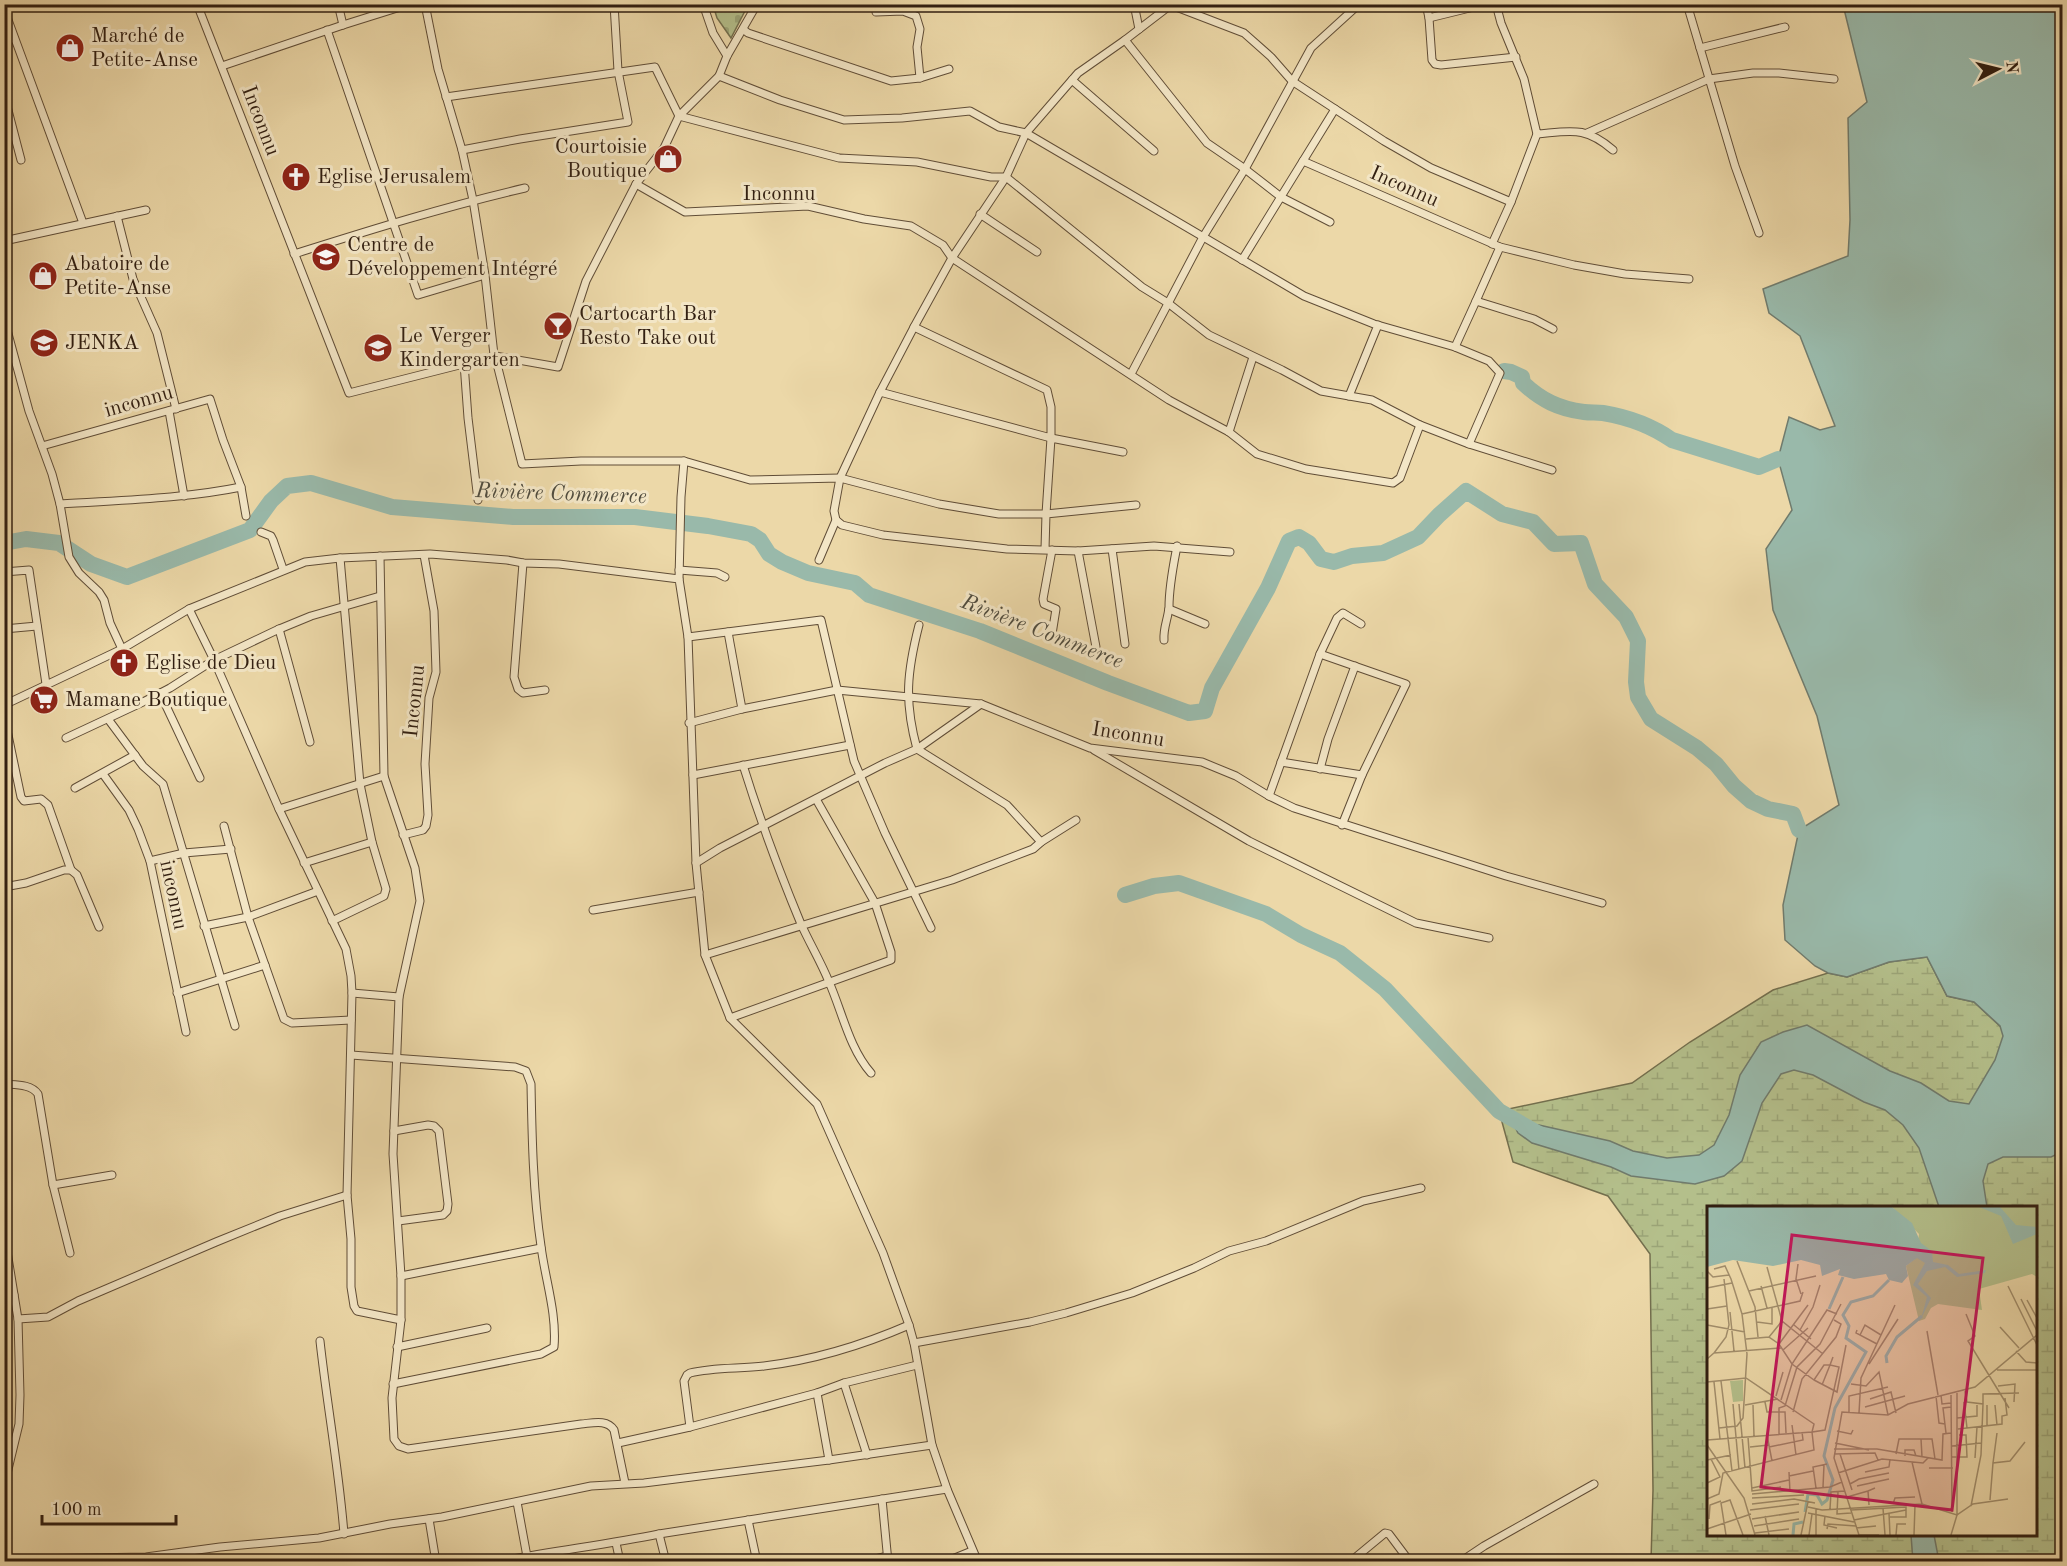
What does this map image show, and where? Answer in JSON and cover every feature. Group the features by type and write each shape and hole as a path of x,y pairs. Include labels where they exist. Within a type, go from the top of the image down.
{"street":[{"name":"Inconnu","path":"197,4 349,393 495,356 558,367 586,280 636,184 664,148 679,116 719,76 757,4"},
{"path":"338,4 343,25"},
{"name":"Inconnu","path":"222,66 410,4"},
{"path":"425,4 438,69 462,150 473,200 495,356 522,464 582,461 684,461 750,480 843,479 939,504 999,514 1046,514 1136,505"},
{"path":"462,150 628,122 618,71 614,4"},
{"path":"703,4 713,33 728,56"},
{"path":"1134,4 1139,29"},
{"path":"1131,374 1203,237 1245,169 1311,48 1354,6 1365,4"},
{"path":"1426,4 1432,60 1435,64 1516,57"},
{"path":"1429,18 1486,4"},
{"path":"1492,244 1537,134 1524,79 1501,23 1496,4"},
{"path":"1687,4 1735,166 1758,233"},
{"name":"Inconnu","path":"819,560 836,520 834,511 843,479 880,392 952,258 1006,177 1026,133 1078,73 1171,5 1244,33 1271,57 1292,81 1384,141 1431,168 1511,202"},
{"path":"4,9 83,223"},
{"path":"876,12 903,11 916,16 920,21 917,47 920,78"},
{"path":"1700,48 1785,27"},
{"path":"327,30 418,295 485,275"},
{"path":"744,30 891,81 920,78 949,69"},
{"path":"4,42 14,38"},
{"path":"1125,40 1208,143 1281,197 1330,222"},
{"path":"446,97 655,67 679,116"},
{"path":"1587,134 1709,79 1762,73 1834,79"},
{"path":"719,76 780,100 844,120 902,118 970,111 999,127 1026,133 1304,296 1378,325 1455,347 1489,361 1500,373 1469,444"},
{"path":"1072,80 1154,151"},
{"path":"4,95 21,160"},
{"path":"1242,260 1335,109"},
{"name":"Inconnu","path":"679,116 839,158 917,162 991,177 1006,177"},
{"path":"1537,134 1575,131 1599,138 1613,150"},
{"name":"Inconnu","path":"1303,161 1500,247 1574,265 1625,274 1689,279"},
{"path":"1006,177 1142,287 1168,303 1209,336 1321,391 1372,400 1420,424 1469,444 1552,470"},
{"name":"Inconnu","path":"636,184 685,212 808,206 864,219 911,226 944,244 952,258 1168,400 1229,432 1257,454 1281,462 1332,474 1393,483 1400,478 1420,424"},
{"path":"294,254 473,200 525,188"},
{"path":"4,241 146,210"},
{"path":"980,214 1037,252"},
{"path":"117,216 133,279 158,333 184,496"},
{"path":"1455,347 1500,247"},
{"path":"1476,301 1534,319 1553,329"},
{"path":"4,319 29,411 52,474 60,504 69,557 79,573 104,600 110,623 122,649"},
{"path":"1349,396 1378,325"},
{"path":"914,327 1047,390 1052,407 1046,514 1048,549 1043,599 1044,604 1056,609 1052,634"},
{"path":"1229,432 1253,357"},
{"path":"464,363 478,500"},
{"path":"880,392 1051,438 1123,452"},
{"name":"inconnu","path":"42,446 210,399 241,487"},
{"path":"684,461 679,579 688,637 689,723 696,863 705,955 730,1017 817,1104 883,1252 909,1325 932,1445 947,1489 978,1562"},
{"path":"60,504 184,496 241,487 246,516"},
{"path":"836,520 842,525 905,538 1007,549 1077,551 1177,546 1230,552"},
{"path":"261,532 271,536 283,569"},
{"path":"1164,640 1169,609 1168,595 1177,546"},
{"path":"1112,549 1125,644"},
{"path":"1077,551 1096,647"},
{"name":"Inconnu","path":"403,835 423,830 428,815 425,764 429,698 436,672 434,611 424,555"},
{"path":"4,681 7,704 122,649 189,609 305,562 340,558 424,555 559,564 679,579"},
{"name":"Inconnu","path":"380,556 384,776 415,868 420,901 399,997 393,1154 401,1276 401,1320 393,1384 394,1439 402,1448 408,1449 605,1422 610,1424 614,1430 618,1443"},
{"path":"332,921 386,893 360,784 340,558"},
{"path":"523,563 514,677 518,689 523,693 545,690"},
{"path":"4,572 29,570 46,684"},
{"path":"680,570 717,573 725,577"},
{"path":"66,738 160,693 214,660 279,629 380,596"},
{"path":"189,609 214,660 279,809 346,950 352,993 347,1195 351,1239 351,1287 357,1311 401,1320"},
{"path":"1169,609 1205,624"},
{"path":"1269,796 1320,654 1337,618 1343,613 1361,624"},
{"path":"688,637 821,620 850,745 860,776 931,927"},
{"path":"919,625 911,659 907,696 910,724 917,749 1007,806 1041,842"},
{"path":"4,629 37,626"},
{"path":"279,629 310,742"},
{"path":"728,632 742,709"},
{"path":"1320,654 1406,684 1362,775 1342,825"},
{"path":"1320,769 1328,739 1355,666"},
{"name":"Inconnu","path":"689,723 742,709 837,690 981,704 1090,748 1202,762 1236,776 1294,808 1342,825 1602,903"},
{"path":"160,693 200,778"},
{"path":"696,863 720,848 917,749 981,704"},
{"path":"4,716 21,797 28,802 41,799 48,805 71,870 77,875 99,927"},
{"name":"inconnu","path":"108,719 143,766 163,784 235,1026"},
{"path":"693,775 850,745"},
{"path":"1090,748 1249,841 1416,923 1489,939"},
{"path":"75,788 135,755"},
{"path":"1281,762 1362,775"},
{"path":"743,765 762,827 802,926 829,981 847,1028 865,1066 871,1073"},
{"name":"inconnu","path":"103,774 129,810 150,861 186,1032"},
{"path":"279,809 384,776"},
{"path":"730,1017 891,960 891,952 875,903 816,799"},
{"path":"705,955 987,868 1033,849 1076,820"},
{"path":"224,826 248,917 284,1019 287,1022 351,1020"},
{"path":"304,863 372,842"},
{"path":"150,861 184,853 231,849"},
{"path":"4,887 71,870"},
{"path":"248,917 318,891"},
{"path":"593,910 699,892"},
{"name":"inconnu","path":"204,926 248,917"},
{"path":"177,993 265,965"},
{"path":"352,993 399,997"},
{"path":"351,1055 516,1067 526,1071 531,1084 533,1184 541,1248 551,1298 554,1347 541,1354 393,1384"},
{"path":"4,1084 29,1087 35,1089 38,1095 52,1185 70,1253"},
{"path":"394,1131 428,1125 434,1126 439,1131 448,1204 447,1211 442,1215 398,1221"},
{"path":"52,1185 112,1175"},
{"path":"914,1343 1030,1322 1110,1300 1194,1268 1229,1251 1266,1241 1363,1201 1421,1188"},
{"path":"18,1319 48,1317 78,1301 216,1242 280,1216 347,1195"},
{"path":"4,1233 6,1266 18,1319 19,1424 4,1486"},
{"path":"401,1276 541,1248"},
{"path":"4,1297 14,1296"},
{"path":"690,1427 684,1381 690,1373 764,1366 814,1357 872,1340 909,1325"},
{"path":"397,1347 488,1328"},
{"path":"320,1341 328,1413 338,1471 344,1534"},
{"path":"625,1483 618,1443 817,1394 844,1383 917,1365"},
{"path":"844,1383 867,1455"},
{"path":"817,1394 829,1460"},
{"path":"5,1562 27,1559 146,1557 344,1534 591,1486 644,1483 932,1445"},
{"path":"1461,1562 1484,1546 1594,1484"},
{"path":"497,1562 528,1559 659,1534 947,1489"},
{"path":"862,1562 888,1559 882,1499"},
{"path":"517,1502 528,1559"},
{"path":"429,1519 436,1562"},
{"path":"748,1520 758,1562"},
{"path":"1350,1562 1385,1533 1389,1534 1410,1562"},
{"path":"659,1534 666,1562"},
{"path":"616,1543 620,1562"},
{"path":"945,1562 972,1551"}],"green space":[{"path":"713,5 748,5 731,38 717,18"},
{"path":"1927,957 1947,996 1974,1002 2000,1026 2062,1048 2062,1561 1651,1561 1653,1490 1650,1254 1608,1196 1513,1162 1499,1111 1632,1083 1690,1042 1773,990 1828,973 1847,977 1889,962"}],"shaded area":[{"path":"1843,5 2062,5 2062,1152 2051,1157 2003,1157 1988,1164 1983,1181 1987,1206 1939,1206 1919,1148 1903,1125 1885,1110 1864,1102 1813,1075 1794,1070 1781,1074 1762,1103 1742,1161 1724,1176 1695,1184 1631,1176 1611,1167 1532,1143 1518,1133 1515,1127 1521,1123 1539,1125 1610,1141 1633,1151 1667,1158 1699,1155 1714,1145 1729,1115 1740,1075 1761,1042 1807,1025 1890,1071 1921,1083 1949,1101 1969,1104 1995,1060 2003,1036 2000,1026 1974,1002 1947,996 1927,957 1889,962 1847,977 1828,973 1815,966 1785,940 1783,905 1799,830 1839,805 1817,716 1773,610 1766,549 1792,510 1778,459 1789,417 1820,430 1835,426 1800,336 1769,313 1763,289 1848,256 1850,220 1848,118 1867,102"},
{"path":"1911,1536 1934,1536 1939,1561 1913,1561"}],"waterway":[{"name":"Rivière Commerce","path":"1504,371 1522,377 1523,383 1537,394 1566,409 1621,417 1648,426 1672,440 1759,467 1778,459"},
{"name":"Rivière Commerce","path":"4,543 26,539 59,543 91,564 127,577 250,530 271,501 287,486 311,483 392,507 513,517 635,517 708,526 751,534 760,540 769,554 808,573 855,583 869,595 980,631 1189,713 1205,711 1212,688 1268,588 1289,541 1299,537 1309,543 1321,559 1334,562 1352,556 1383,553 1418,537 1466,491 1502,514 1533,522 1554,544 1581,543 1595,584 1626,617 1638,641 1636,682 1638,697 1651,719 1697,748 1716,764 1734,786 1751,801 1768,809 1793,814 1799,830"},
{"path":"1125,895 1154,886 1179,883 1266,914 1301,935 1340,953 1385,989 1499,1111 1539,1134"}],"place":[{"name":"Marché de Petite-Anse","path":"70,48"},
{"name":"Courtoisie Boutique","path":"668,159"},
{"name":"Eglise Jerusalem","path":"296,177"},
{"name":"Centre de Développement Intégré","path":"326,257"},
{"name":"Abatoire de Petite-Anse","path":"43,276"},
{"name":"Cartocarth Bar Resto Take out","path":"558,326"},
{"name":"JENKA","path":"44,343"},
{"name":"Le Verger Kindergarten","path":"378,348"},
{"name":"Eglise de Dieu","path":"124,663"},
{"name":"Mamane Boutique","path":"44,700"}]}
